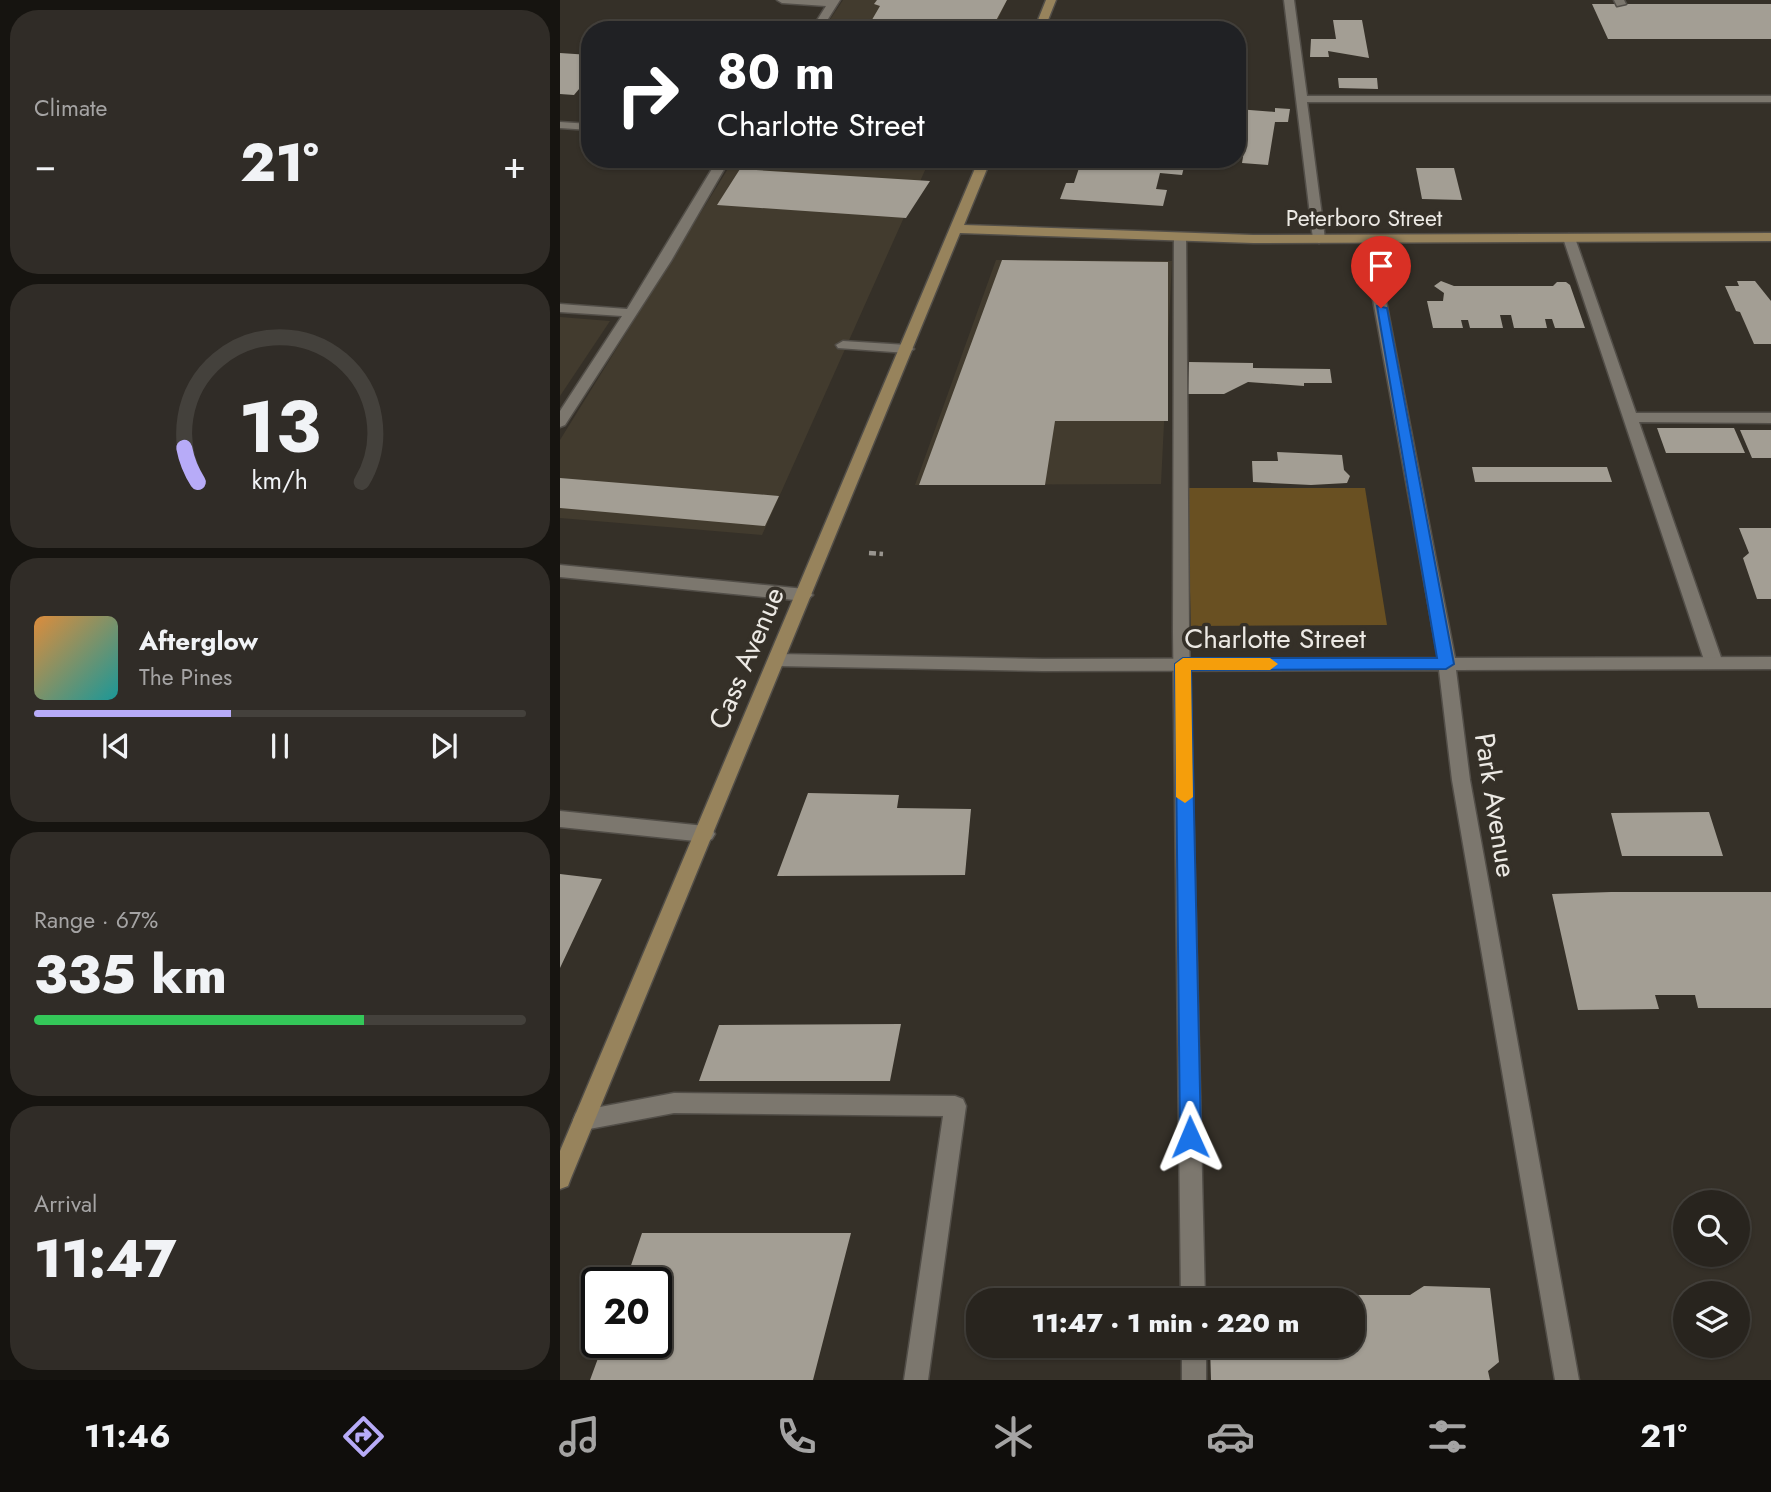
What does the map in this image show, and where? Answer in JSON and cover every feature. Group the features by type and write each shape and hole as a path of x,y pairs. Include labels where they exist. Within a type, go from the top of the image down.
{"street":[{"path":"782,0 835,1"},
{"path":"1043,21 1051,0"},
{"path":"1289,0 1319,239"},
{"path":"822,21 835,1"},
{"path":"1300,99 1771,99"},
{"path":"560,125 581,126"},
{"path":"560,422 632,313 719,168"},
{"name":"Cass Avenue","path":"560,1178 982,168"},
{"name":"Peterboro Street","path":"958,229 1319,239 1771,237"},
{"path":"1180,237 1183,664 1193,1288"},
{"path":"1569,238 1714,663"},
{"name":"Park Avenue","path":"1368,239 1446,664 1463,794 1567,1380"},
{"path":"560,308 632,313"},
{"path":"843,345 907,349"},
{"path":"1630,417 1771,418"},
{"path":"560,571 804,596"},
{"name":"Charlotte Street","path":"778,660 1043,665 1771,663"},
{"path":"560,819 705,834"},
{"path":"584,1120 674,1103 955,1106 916,1380"},
{"path":"1194,1358 1194,1380"}],"path":[{"path":"869,553 883,554"}],"shaded area":[{"path":"843,0 1007,0 997,21 829,21"},
{"path":"728,168 926,168 762,535 560,518 560,440"},
{"path":"996,260 1172,261 1161,484 915,485"},
{"path":"560,317 610,321 560,396"},
{"path":"1187,488 1365,488 1387,625 1191,626"}],"building":[{"path":"877,0 1007,0 996,21 871,21 880,6 874,4"},
{"path":"1592,4 1771,4 1771,39 1608,39"},
{"path":"1333,20 1362,20 1369,58 1328,51 1329,57 1310,57 1311,39 1336,39"},
{"path":"560,53 581,54 581,87 574,95 560,94"},
{"path":"1338,78 1377,78 1378,89 1339,88"},
{"path":"1275,108 1290,109 1288,122 1275,122 1268,165 1246,163 1246,110 1275,112"},
{"path":"1079,168 1184,168 1182,175 1160,173 1156,189 1167,190 1163,206 1060,199 1066,183 1074,183"},
{"path":"1416,168 1454,168 1462,200 1422,199"},
{"path":"740,169 930,181 906,218 717,205"},
{"path":"1002,260 1168,262 1168,421 1055,421 1045,485 919,485"},
{"path":"1441,281 1454,286 1553,286 1557,282 1566,282 1570,285 1585,328 1555,328 1552,319 1545,319 1547,328 1514,328 1511,315 1500,315 1503,328 1470,328 1468,320 1461,320 1463,328 1433,328 1427,301 1443,301 1444,293 1434,286"},
{"path":"1737,281 1755,281 1771,301 1771,344 1754,344 1740,312 1736,311 1725,286 1739,286"},
{"path":"1189,362 1253,363 1253,368 1330,369 1332,383 1304,383 1304,386 1248,382 1224,394 1188,394"},
{"path":"1657,428 1734,428 1745,453 1666,453"},
{"path":"1740,430 1771,430 1771,458 1752,458"},
{"path":"1277,452 1342,455 1344,470 1350,476 1347,483 1311,485 1253,482 1252,461 1278,461"},
{"path":"1472,467 1607,467 1612,482 1475,482"},
{"path":"560,478 779,496 765,526 560,508"},
{"path":"1739,528 1771,528 1771,599 1757,599 1743,558 1749,553"},
{"path":"808,793 899,795 897,808 971,809 965,875 777,876"},
{"path":"1709,812 1723,856 1622,856 1611,813"},
{"path":"560,874 602,879 560,968"},
{"path":"1771,892 1771,1008 1698,1008 1695,995 1655,995 1659,1009 1578,1010 1552,894"},
{"path":"901,1024 890,1081 699,1081 719,1025"},
{"path":"642,1233 851,1233 813,1380 590,1380 598,1358 672,1358 672,1267 630,1267"},
{"path":"1424,1286 1490,1288 1499,1362 1488,1371 1490,1380 1211,1380 1210,1358 1365,1358 1365,1295 1410,1295"}],"slow traffic":[{"path":"1185,797 1183,664 1270,664"}],"route":[{"path":"1190,1137 1183,664 1446,664 1443,632 1381,308"}]}
